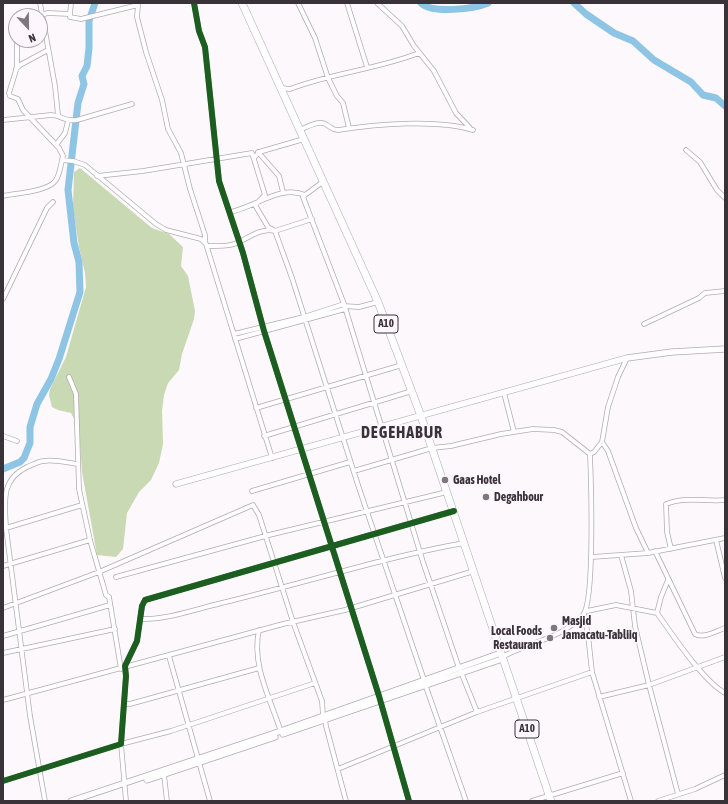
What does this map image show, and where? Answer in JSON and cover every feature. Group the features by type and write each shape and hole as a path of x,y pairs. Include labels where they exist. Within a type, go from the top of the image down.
{"highway":[{"name":"A10","path":"242,3 378,302 412,391 454,510 550,799"}],"street":[{"path":"71,3 70,17 82,19 138,5 137,17 162,100 168,129 181,154 205,235 205,242"},
{"path":"194,3 205,47 218,159 219,181 230,212 264,329 325,522 409,801"},
{"path":"298,3 315,38 328,78 337,96 343,103 349,128"},
{"path":"347,3 367,67"},
{"path":"300,130 319,122 324,122 333,130 406,125 452,124 473,130 467,126 456,113 434,71 402,26 377,3"},
{"path":"48,13 70,14"},
{"path":"9,93 16,69 17,48"},
{"path":"16,69 20,65 48,50 55,86 58,115"},
{"path":"281,88 290,89 367,67 395,63 420,53"},
{"path":"3,95 9,93"},
{"path":"3,196 43,189 51,185 56,179 63,156 56,145 23,110 18,99 10,96 9,93"},
{"path":"3,120 58,115 68,121 77,120 132,104"},
{"path":"56,145 65,133 68,121"},
{"path":"254,158 258,152 305,139"},
{"path":"686,150 700,162 716,190 725,198"},
{"path":"258,152 279,176 284,192"},
{"path":"97,176 184,165 252,153 265,195 256,204"},
{"path":"62,160 82,164 150,221 166,230 205,242 208,246 264,436 272,458"},
{"path":"304,195 324,181"},
{"path":"230,212 256,204 273,195 284,192 298,192 304,195"},
{"path":"304,195 303,197 344,306 431,585 460,670 477,712"},
{"path":"3,298 47,208 53,202"},
{"path":"256,204 268,226 275,231 350,462 439,727 466,801"},
{"path":"208,246 231,245 248,237 270,230 275,231 312,219"},
{"path":"644,324 699,298 705,293 725,291"},
{"path":"235,337 304,319 344,306 359,307 378,302"},
{"path":"176,484 627,358 672,352 725,350"},
{"path":"590,454 594,452 602,442 608,406 618,377 627,358"},
{"path":"256,408 402,365"},
{"path":"69,377 76,394 79,489 90,540 110,605 123,668 124,704 121,744 126,801"},
{"path":"264,436 412,391"},
{"path":"504,393 514,432"},
{"path":"354,471 432,448 451,446 514,432 544,429 562,432 590,454"},
{"path":"3,436 17,441"},
{"path":"602,442 608,451 636,528 648,553"},
{"path":"590,454 592,558 585,613 592,672 631,801"},
{"path":"45,801 28,694 6,528 6,489 11,479 18,472 42,460 78,464"},
{"path":"252,491 350,462"},
{"path":"116,577 266,536 405,503 447,491"},
{"path":"671,549 667,532 666,504 672,501 695,499 710,501 725,500"},
{"path":"6,528 82,505"},
{"path":"3,608 99,572 251,505 255,506 293,622 322,701 324,718 346,801"},
{"path":"123,668 135,647 143,603 150,597 454,510"},
{"path":"592,558 655,552 725,538"},
{"path":"3,566 90,540"},
{"path":"716,540 725,578"},
{"path":"141,619 151,619 282,588 421,552 465,543"},
{"path":"655,552 694,634 705,636 725,628"},
{"path":"621,555 631,591 634,626 678,794"},
{"path":"3,700 169,656 259,630 351,608 474,571"},
{"path":"657,612 662,592 668,580"},
{"path":"3,636 110,605"},
{"path":"71,801 198,761 502,656 555,634 573,624 585,613 616,605 657,612 698,668 725,693"},
{"path":"3,653 114,629"},
{"path":"259,630 257,638 259,668 281,733"},
{"path":"169,656 210,801"},
{"path":"599,697 649,685 725,657"},
{"path":"124,704 130,704 259,668"},
{"path":"338,769 477,712 592,672"},
{"path":"3,781 40,768 188,726 315,683"},
{"path":"719,689 725,688"},
{"path":"80,801 124,785 164,775 198,761"},
{"path":"532,801 550,799 623,773"},
{"path":"164,775 167,801"},
{"path":"658,801 694,789 725,775"}],"green space":[{"path":"80,168 152,228 169,234 183,247 181,266 188,276 195,311 194,319 182,354 179,370 168,383 164,395 162,411 163,444 159,463 151,480 139,492 127,513 123,549 116,557 97,555 82,472 79,429 71,413 52,407 49,395 50,389 66,357 86,287 85,273 73,208 74,172"}],"waterway":[{"path":"3,469 20,462 24,458 30,443 30,427 37,404 51,379 59,359 80,292 79,262 74,243 68,190 78,103 84,84 82,76 87,66 89,21 95,3"},
{"path":"421,3 426,6 443,9 464,9 488,3"},
{"path":"574,3 586,14 614,33 633,41 654,60 691,82 703,95 716,98 725,106"}],"cycle path":[{"path":"194,3 199,31 205,47 219,181 243,253 264,331 379,696 409,801"},
{"path":"3,781 121,744 126,676 125,666 137,641 142,606 145,600 454,511"}],"place":[{"name":"Gaas Hotel","path":"445,480"},
{"name":"Degahbour","path":"486,497"},
{"name":"Masjid Jamacatu-Tabliiq","path":"554,628"},
{"name":"Local Foods Restaurant","path":"550,638"}],"district":[{"name":"DEGEHABUR","path":"402,433"}]}
